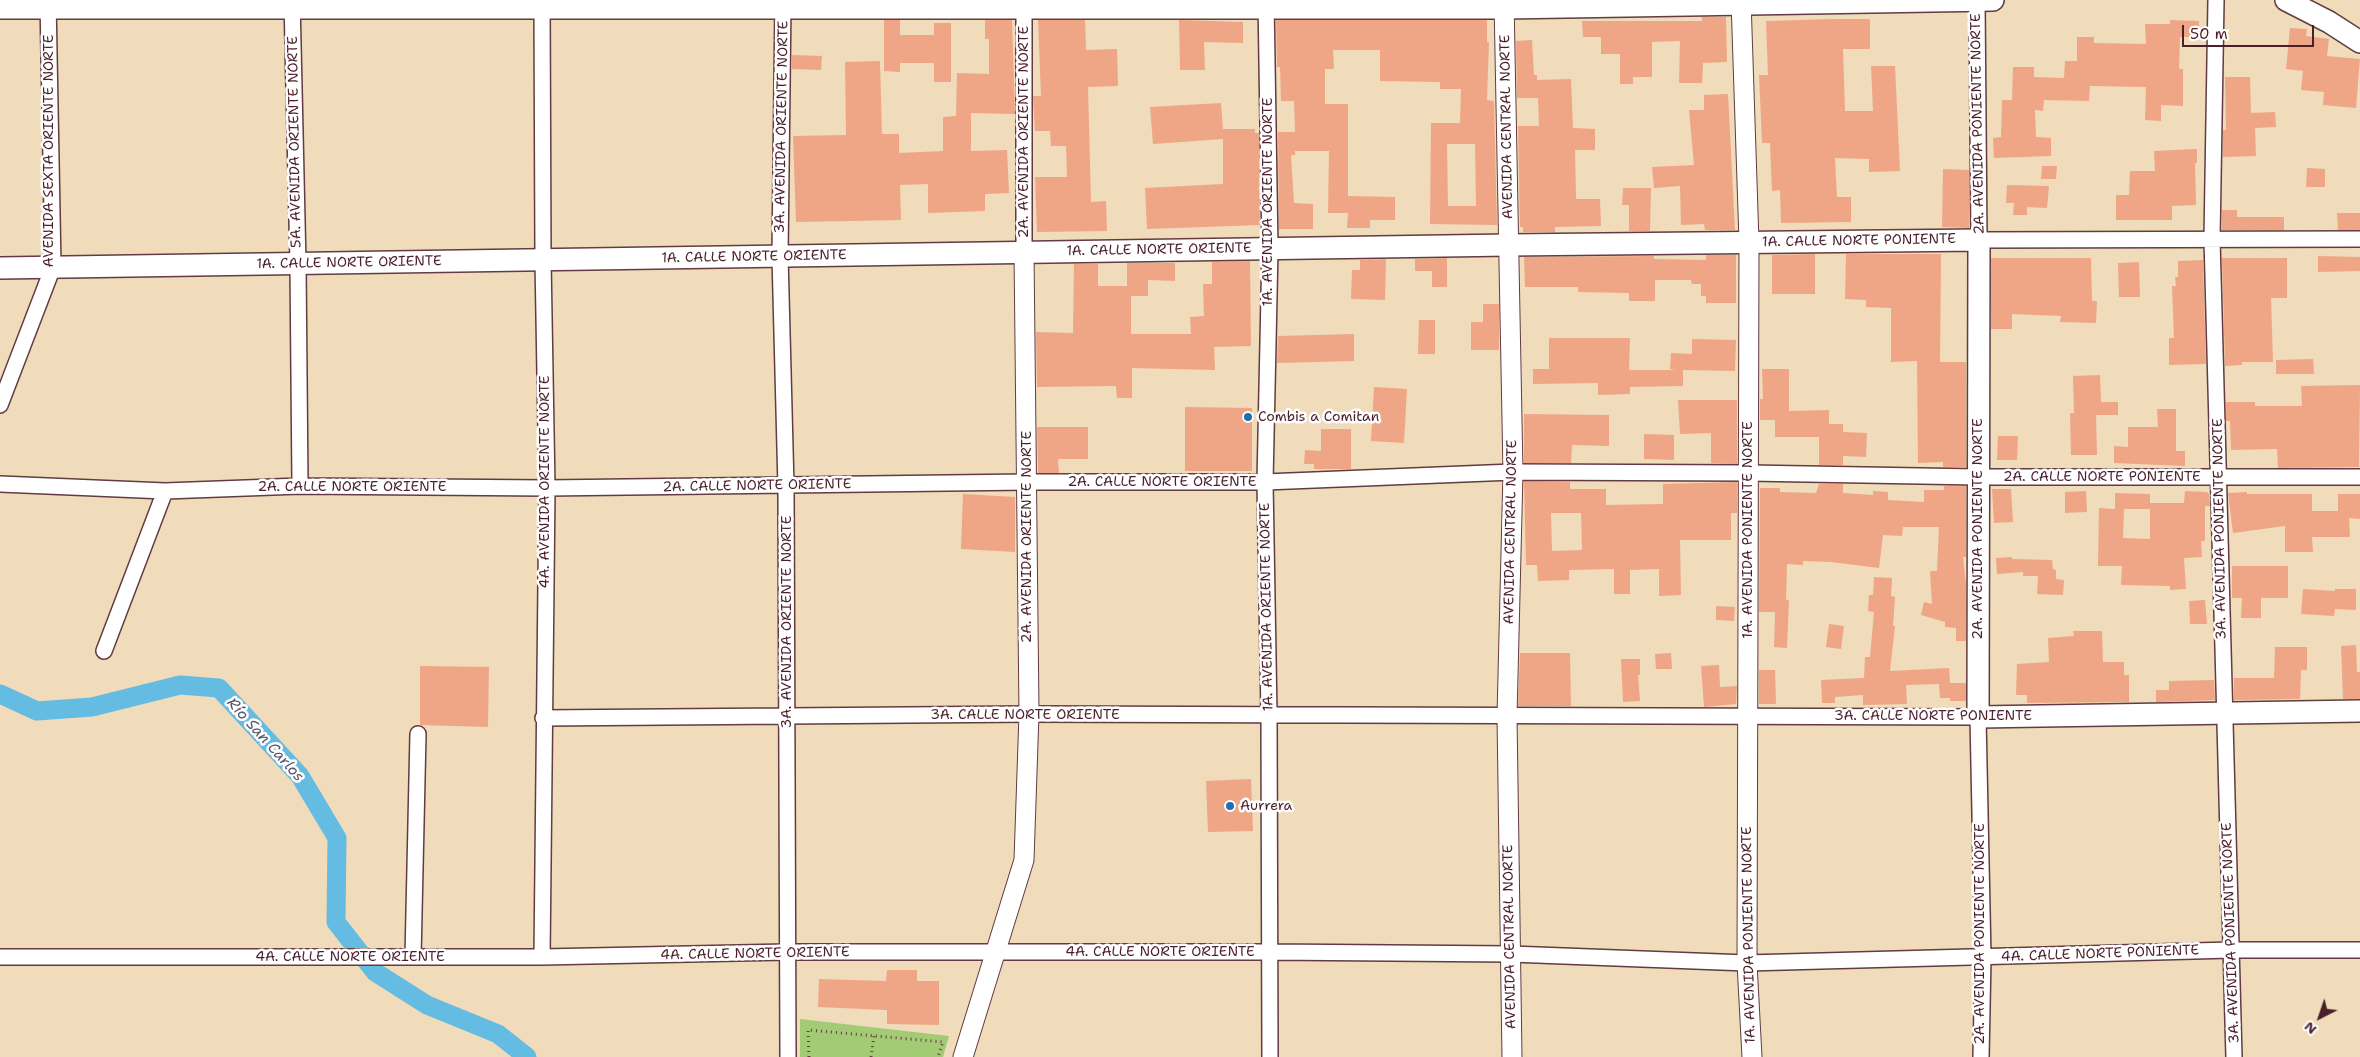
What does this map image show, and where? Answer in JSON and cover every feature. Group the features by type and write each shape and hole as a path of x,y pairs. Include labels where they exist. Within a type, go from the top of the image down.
{"main road":[{"path":"0,8 48,4 1504,4 1993,0"},
{"path":"2286,0 2328,22 2360,42"},
{"name":"1A. CALLE NORTE PONIENTE","path":"1509,245 1979,240"},
{"name":"2A. AVENIDA PONIENTE NORTE","path":"1978,717 1979,240"},
{"name":"1A. CALLE NORTE ORIENTE","path":"0,268 1509,245"},
{"name":"3A. CALLE NORTE PONIENTE","path":"1978,717 2360,712"}],"street":[{"name":"2A. AVENIDA PONIENTE NORTE","path":"1977,0 1979,240"},
{"name":"3A. AVENIDA PONIENTE NORTE","path":"2216,0 2212,239 2234,1057"},
{"name":"1A. AVENIDA PONIENTE NORTE","path":"1741,2 1749,242 1747,963 1752,1057"},
{"name":"AVENIDA SEXTA ORIENTE NORTE","path":"0,405 53,267 48,4"},
{"name":"5A. AVENIDA ORIENTE NORTE","path":"292,4 298,264 300,486"},
{"name":"4A. AVENIDA ORIENTE NORTE","path":"542,4 543,260 547,488 543,718 542,957"},
{"name":"3A. AVENIDA ORIENTE NORTE","path":"783,4 780,256 786,487 788,1057"},
{"name":"2A. AVENIDA ORIENTE NORTE","path":"963,1057 1024,860 1029,714 1028,482 1024,252 1024,4"},
{"name":"1A. AVENIDA ORIENTE NORTE","path":"1266,4 1270,249 1265,482 1269,715 1270,1057"},
{"name":"AVENIDA CENTRAL NORTE","path":"1504,4 1514,472 1506,716 1512,1057"},
{"name":"1A. CALLE NORTE PONIENTE","path":"1979,240 2360,239"},
{"name":"2A. CALLE NORTE PONIENTE","path":"1514,472 1749,473 1978,477 2360,477"},
{"name":"2A. CALLE NORTE ORIENTE","path":"0,484 164,491 300,486 786,487 1028,482 1265,482 1514,472"},
{"path":"104,651 164,491"},
{"name":"3A. CALLE NORTE ORIENTE","path":"543,718 1029,714 1506,716"},
{"name":"3A. CALLE NORTE PONIENTE","path":"1506,716 1978,717"},
{"name":"2A. AVENIDA PONIENTE NORTE","path":"1978,717 1983,958 1981,1057"},
{"path":"413,957 418,734"},
{"name":"4A. CALLE NORTE PONIENTE","path":"1511,954 1747,963 2231,950 2360,950"},
{"name":"4A. CALLE NORTE ORIENTE","path":"0,957 542,957 787,952 1511,954"}],"path":[{"path":"808,1057 808,1030 943,1042 938,1057"},
{"path":"871,1057 874,1036"}],"green space":[{"path":"800,1019 949,1036 943,1057 800,1057"}],"building":[{"path":"1702,17 1726,17 1727,62 1703,63 1702,83 1679,83 1680,41 1652,42 1652,77 1633,77 1633,84 1620,84 1620,54 1601,54 1601,37 1583,37 1582,21 1702,21"},
{"path":"1870,19 1870,49 1843,49 1845,111 1873,111 1871,66 1895,66 1900,171 1869,172 1869,159 1835,158 1837,197 1851,197 1851,222 1781,223 1780,190 1772,191 1770,143 1762,143 1759,75 1768,75 1766,21"},
{"path":"884,20 900,20 900,35 934,35 934,23 951,23 951,82 934,82 934,63 900,63 900,72 884,71"},
{"path":"985,20 1012,20 1015,114 971,113 971,151 1007,150 1009,193 985,194 985,211 928,213 928,184 900,185 901,220 796,222 793,136 846,135 845,62 880,61 882,134 899,134 899,153 943,151 943,117 956,116 957,73 989,74 989,39 985,39"},
{"path":"1038,20 1085,20 1086,50 1117,49 1118,86 1088,87 1091,202 1106,201 1107,231 1037,232 1035,177 1067,177 1066,146 1051,146 1050,131 1035,131 1033,96 1041,96"},
{"path":"1179,20 1243,22 1243,43 1204,42 1205,70 1180,70"},
{"path":"1276,20 1487,20 1487,42 1489,42 1487,100 1494,101 1497,225 1430,224 1431,123 1460,123 1461,89 1440,89 1440,82 1380,81 1380,50 1333,50 1334,69 1325,69 1325,104 1348,104 1348,196 1395,197 1395,220 1370,220 1370,228 1347,228 1348,213 1328,213 1329,151 1295,151 1295,155 1291,155 1294,203 1313,204 1313,229 1279,229 1278,132 1295,132 1294,101 1281,101 1280,67 1277,67","holes":["1447,144 1475,144 1476,206 1448,206"]},
{"path":"2170,20 2199,21 2199,37 2180,37 2179,69 2183,69 2183,106 2161,105 2161,121 2145,120 2146,87 2090,86 2089,101 2044,100 2043,111 2035,110 2036,137 2051,138 2051,156 1994,158 1993,138 2001,137 2002,100 2012,100 2013,67 2034,67 2034,77 2064,78 2065,61 2077,61 2077,37 2094,37 2094,43 2146,44 2145,24 2170,24"},
{"path":"2290,28 2307,29 2306,36 2329,39 2327,56 2360,59 2356,108 2323,105 2324,92 2301,90 2303,71 2286,69"},
{"path":"1532,40 1534,75 1537,75 1537,80 1571,79 1573,128 1595,129 1595,150 1575,150 1576,199 1600,199 1601,226 1555,227 1555,232 1523,232 1523,227 1520,227 1518,126 1539,126 1538,98 1517,98 1516,41"},
{"path":"792,55 822,56 821,70 792,69"},
{"path":"2225,77 2250,77 2251,113 2275,112 2276,127 2255,128 2256,156 2223,157 2223,130 2226,130"},
{"path":"1728,94 1735,230 1705,230 1704,224 1681,225 1680,186 1654,188 1652,167 1694,165 1689,110 1704,110 1704,95"},
{"path":"1221,103 1223,129 1255,129 1255,133 1259,133 1260,225 1147,229 1145,188 1223,184 1223,139 1153,144 1150,107"},
{"path":"2197,149 2197,163 2195,163 2196,205 2172,206 2172,220 2116,220 2116,195 2129,195 2130,171 2155,171 2154,151"},
{"path":"2042,166 2057,166 2056,179 2041,179"},
{"path":"2307,168 2325,169 2325,187 2306,187"},
{"path":"1943,169 1969,170 1969,228 1942,227"},
{"path":"2007,185 2049,186 2047,208 2027,207 2027,215 2013,215 2014,203 2006,203"},
{"path":"1623,188 1651,188 1650,231 1629,231 1629,205 1622,205"},
{"path":"2222,210 2237,210 2237,217 2284,217 2284,230 2222,230"},
{"path":"2337,213 2360,213 2360,230 2338,230"},
{"path":"1815,254 1815,294 1772,294 1772,255"},
{"path":"1846,254 1941,254 1940,362 1966,362 1966,467 1943,467 1943,462 1918,463 1917,361 1891,362 1891,308 1866,307 1866,300 1845,299"},
{"path":"1706,255 1736,255 1736,303 1706,303 1706,296 1701,296 1701,284 1692,284 1691,280 1655,280 1655,301 1629,301 1629,293 1578,292 1578,287 1525,287 1524,257 1654,256 1654,259 1706,260"},
{"path":"2318,256 2360,257 2360,271 2318,272"},
{"path":"1447,258 1447,287 1432,287 1432,271 1415,271 1415,259"},
{"path":"1991,258 2091,258 2092,301 2097,301 2096,323 2060,322 2061,316 2012,314 2012,329 1991,329"},
{"path":"2222,258 2287,258 2287,298 2271,298 2273,362 2242,362 2242,365 2225,366"},
{"path":"1386,259 1385,300 1351,299 1352,270 1360,270 1360,260"},
{"path":"2203,260 2206,364 2169,365 2169,338 2174,338 2172,286 2176,286 2175,277 2178,277 2178,261"},
{"path":"1250,261 1251,346 1214,347 1215,370 1132,368 1132,398 1117,398 1116,386 1037,387 1036,332 1073,333 1074,264 1098,264 1098,286 1127,286 1127,263 1175,263 1175,281 1148,280 1148,296 1131,296 1131,334 1191,334 1190,317 1204,316 1203,284 1212,284 1212,262"},
{"path":"2139,262 2140,297 2119,297 2118,263"},
{"path":"1483,304 1499,304 1499,350 1471,350 1471,322 1483,322"},
{"path":"1419,320 1435,320 1435,354 1418,354"},
{"path":"1354,334 1354,361 1277,363 1278,336"},
{"path":"1549,338 1630,338 1629,370 1676,370 1670,369 1671,353 1692,354 1692,339 1736,340 1735,371 1683,370 1683,386 1630,387 1630,394 1598,395 1598,383 1533,384 1533,369 1549,369"},
{"path":"2313,359 2314,374 2276,374 2276,360"},
{"path":"1762,369 1789,369 1789,411 1829,410 1829,424 1843,424 1843,432 1867,433 1866,457 1843,456 1843,465 1819,465 1819,437 1775,437 1775,420 1760,420 1760,399 1763,399"},
{"path":"2100,375 2101,402 2118,402 2118,415 2096,415 2097,455 2071,455 2070,413 2074,413 2073,376"},
{"path":"2360,385 2359,467 2278,468 2277,449 2231,450 2230,421 2226,421 2226,402 2255,402 2255,406 2302,406 2301,386"},
{"path":"1374,387 1407,389 1404,443 1371,441"},
{"path":"1678,400 1737,400 1737,464 1711,463 1711,433 1680,434"},
{"path":"1185,407 1252,408 1252,471 1185,471"},
{"path":"2157,409 2176,409 2176,451 2185,451 2185,466 2114,463 2114,446 2128,447 2128,427 2158,427"},
{"path":"1524,414 1609,415 1609,446 1572,445 1571,463 1524,463"},
{"path":"1037,427 1088,427 1088,459 1058,459 1059,473 1038,473"},
{"path":"1321,429 1351,429 1351,469 1314,469 1314,464 1304,464 1305,450 1321,451"},
{"path":"1644,434 1674,435 1674,460 1644,459"},
{"path":"1998,436 2018,436 2017,460 1997,460"},
{"path":"1524,481 1570,482 1570,489 1606,489 1606,505 1663,504 1663,484 1737,482 1737,513 1731,513 1731,540 1680,540 1681,595 1659,596 1659,569 1630,570 1630,594 1614,594 1614,569 1569,570 1569,580 1538,581 1537,565 1526,565","holes":["1551,513 1581,513 1582,550 1552,551"]},
{"path":"1819,484 1843,484 1843,493 1873,495 1873,491 1888,492 1888,500 1924,502 1924,490 1944,490 1944,486 1966,486 1966,557 1963,557 1966,586 1966,641 1956,641 1956,628 1945,627 1945,622 1921,615 1924,602 1932,604 1930,571 1937,571 1939,527 1903,527 1902,536 1883,535 1879,568 1831,562 1803,561 1803,565 1787,564 1786,600 1789,600 1787,648 1774,647 1775,612 1759,612 1760,488 1780,488 1780,492 1816,493"},
{"path":"1992,489 2011,489 2013,522 1994,523"},
{"path":"2086,491 2087,512 2065,513 2065,492"},
{"path":"2185,491 2207,492 2209,494 2210,506 2205,506 2205,541 2201,541 2202,557 2184,558 2186,589 2170,590 2170,586 2121,585 2122,566 2098,566 2099,508 2115,509 2115,493 2150,494 2150,503 2184,503","holes":["2124,509 2150,509 2150,539 2123,538"]},
{"path":"2247,492 2247,494 2312,494 2312,511 2338,511 2338,494 2360,494 2360,519 2349,518 2350,537 2312,537 2313,552 2285,552 2285,526 2233,533 2228,493"},
{"path":"963,494 1015,497 1015,552 961,549"},
{"path":"2012,557 2012,559 2052,560 2053,569 2056,570 2056,579 2064,580 2063,595 2037,594 2038,576 2023,576 2023,572 1997,574 1996,558"},
{"path":"2232,566 2288,566 2288,598 2261,598 2261,618 2241,618 2242,598 2232,598"},
{"path":"1874,577 1892,578 1891,596 1895,597 1893,626 1895,626 1890,671 1949,668 1950,683 1966,683 1966,701 1950,701 1950,698 1940,698 1939,684 1906,685 1907,704 1863,705 1863,695 1835,697 1835,703 1822,703 1821,680 1864,678 1865,657 1870,657 1874,612 1868,611 1869,595 1873,595"},
{"path":"2303,589 2335,591 2335,589 2356,589 2356,610 2335,609 2334,616 2301,614"},
{"path":"2205,600 2207,624 2190,624 2189,601"},
{"path":"1716,606 1735,607 1734,621 1716,620"},
{"path":"1829,624 1844,626 1841,649 1826,647"},
{"path":"2073,631 2102,631 2103,662 2124,662 2124,675 2129,675 2129,702 2027,703 2027,695 2016,695 2017,664 2049,662 2048,638 2074,636"},
{"path":"2356,645 2357,672 2360,672 2360,699 2343,699 2341,646"},
{"path":"2275,647 2307,647 2307,670 2301,670 2300,699 2234,700 2234,678 2274,678"},
{"path":"1520,653 1570,653 1571,706 1518,706"},
{"path":"1671,653 1672,669 1656,669 1655,654"},
{"path":"1621,659 1640,659 1640,675 1638,675 1640,701 1623,702"},
{"path":"1719,665 1720,687 1737,686 1736,704 1704,707 1701,666"},
{"path":"420,666 489,667 488,727 420,725"},
{"path":"1759,670 1775,670 1776,704 1759,704"},
{"path":"2214,680 2215,700 2156,702 2156,690 2169,690 2169,681"},
{"name":"Aurrera","path":"1251,779 1253,831 1208,832 1206,781"},
{"path":"887,970 917,970 917,981 939,981 939,1025 887,1024 887,1010 818,1007 819,979 886,981"}],"waterway":[{"name":"Río San Carlos","path":"0,694 37,711 92,707 180,685 219,688 300,776 337,838 336,922 375,972 427,1005 498,1034 527,1057"}],"place":[{"name":"Combis a Comitan","path":"1248,417"},
{"name":"Aurrera","path":"1230,806"}]}
